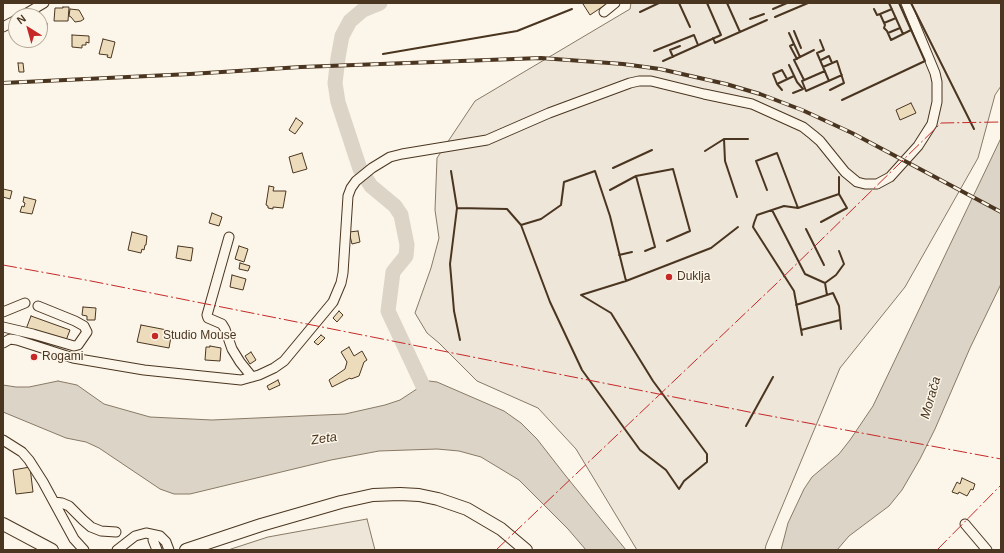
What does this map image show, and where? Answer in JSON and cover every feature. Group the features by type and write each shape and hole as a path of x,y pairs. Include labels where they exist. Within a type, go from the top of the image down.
{"main road":[{"path":"186,550 257,526 341,502 368,496 400,494 438,499 467,509 501,529 526,550"},
{"path":"3,524 52,550"}],"street":[{"path":"604,12 615,3"},
{"path":"3,343 10,339 16,340 73,358 144,370 241,380 260,375 284,361 332,302 344,273 347,206 351,188 356,180 390,157 487,140 549,113 630,83 650,81 752,104 803,128 813,135 820,141 845,172 857,182 877,184 890,177 918,146 932,124 937,102 937,82 935,73 906,3"},
{"path":"229,237 207,315 208,318 222,324 232,349 252,377"},
{"path":"3,312 25,302"},
{"path":"3,327 74,346 78,345 87,332 84,326 38,306"},
{"path":"3,440 27,457 74,539 84,550"},
{"path":"54,502 69,506 91,527 101,531 116,532"},
{"path":"965,524 987,550"},
{"path":"117,550 141,533 160,536 168,548"},
{"path":"154,535 153,540 157,550"}],"shaded area":[{"name":"Duklja","path":"631,3 1001,3 1001,86 995,95 978,158 905,287 840,368 765,550 637,550 576,449 538,408 477,381 427,333 415,313 431,268 439,238 435,210 437,158 475,101 630,9"},
{"path":"367,519 375,550 228,550 268,537"}],"water":[{"name":"Morača","path":"1001,138 1001,284 970,348 935,429 920,459 902,490 889,506 849,536 837,550 781,550 788,523 804,489 812,477 839,454 873,406"},
{"name":"Zeta","path":"58,381 77,385 104,404 150,417 212,420 345,414 400,400 429,381 437,382 504,411 521,423 537,439 626,550 586,550 568,529 519,480 481,457 459,451 437,449 379,451 331,460 190,494 174,494 160,489 99,448 86,442 66,438 3,412 3,385 29,387"}],"building":[{"path":"608,3 590,15 583,4"},
{"path":"69,7 68,21 54,21 55,8"},
{"path":"70,9 79,10 84,19 75,22 69,16"},
{"path":"72,35 89,36 89,43 86,42 86,45 82,45 82,48 72,47"},
{"path":"103,39 115,42 111,58 107,57 108,55 99,54"},
{"path":"18,63 23,63 24,72 19,72"},
{"path":"911,103 916,113 900,120 896,110"},
{"path":"296,118 303,123 295,134 289,130"},
{"path":"302,153 307,169 293,173 289,157"},
{"path":"269,186 274,187 273,191 286,191 283,208 273,207 273,209 268,208 266,205"},
{"path":"3,189 12,191 10,199 3,197"},
{"path":"24,197 36,200 32,214 20,212 22,206 24,207"},
{"path":"212,213 222,217 219,226 209,223"},
{"path":"358,231 360,242 352,244 349,232"},
{"path":"132,232 147,236 146,245 144,250 142,249 141,253 128,250"},
{"path":"178,246 193,248 191,261 176,258"},
{"path":"239,246 248,249 244,262 235,259"},
{"path":"240,263 250,266 248,271 239,269"},
{"path":"232,275 246,279 243,290 230,287"},
{"path":"83,307 96,308 95,320 87,320 87,316 82,315"},
{"path":"339,311 343,315 337,322 333,318"},
{"path":"31,316 70,330 65,343 26,329"},
{"name":"Studio Mouse","path":"141,325 172,331 169,348 137,342"},
{"path":"321,335 325,338 318,345 314,342"},
{"path":"210,346 221,348 220,361 205,360 206,347"},
{"path":"349,347 354,356 362,351 367,360 364,362 359,376 350,378 332,387 329,380 345,369 347,362 341,352"},
{"path":"251,352 256,360 250,364 245,356"},
{"path":"278,380 280,385 269,390 267,386"},
{"path":"30,467 33,492 16,494 13,470"},
{"path":"962,478 975,484 973,490 971,489 967,496 959,492 958,494 952,492 957,482 960,484"}],"waterway":[{"path":"380,3 363,10 350,21 342,36 335,83 338,102 360,169 371,186 395,206 401,215 407,245 406,256 393,272 388,311 431,403"}],"railway":[{"path":"3,83 301,67 541,58 623,64 660,69 726,84 760,94 802,110 852,133 1001,212"}],"wall":[{"path":"640,12 659,3"},
{"path":"679,3 690,27"},
{"path":"707,3 721,35"},
{"path":"727,3 740,32"},
{"path":"773,9 787,3"},
{"path":"775,17 808,3"},
{"path":"889,3 903,34"},
{"path":"842,100 925,61 899,3"},
{"path":"911,3 974,129"},
{"path":"383,54 517,31 572,9"},
{"path":"874,9 877,15 880,14 885,25 884,28 891,40 911,30"},
{"path":"880,14 892,9"},
{"path":"750,19 764,14"},
{"path":"884,23 896,18"},
{"path":"713,38 715,43 767,20"},
{"path":"888,33 900,28"},
{"path":"794,31 801,48"},
{"path":"789,33 800,57"},
{"path":"654,51 694,35 698,45"},
{"path":"663,61 721,35"},
{"path":"820,40 824,50 817,53 823,67"},
{"path":"794,44 790,46 797,59"},
{"path":"673,57 670,50 680,46"},
{"path":"804,80 794,60 814,50"},
{"path":"821,60 829,56 832,63"},
{"path":"829,81 823,67 837,61 844,83 830,90"},
{"path":"789,65 797,82 803,89 793,93"},
{"path":"782,90 777,84 773,74 782,70 787,79"},
{"path":"825,71 802,81 806,91 842,75"},
{"path":"777,84 794,76"},
{"path":"724,139 725,161 737,197"},
{"path":"705,151 724,139 748,139"},
{"path":"613,168 652,150"},
{"path":"767,190 756,161 777,153 798,208"},
{"path":"610,190 636,176 673,169 690,231 667,241"},
{"path":"451,171 457,208 450,264 454,311 460,340"},
{"path":"521,225 541,219 561,205 564,182 595,171 610,216 626,281"},
{"path":"636,176 655,247 645,251"},
{"path":"821,222 847,208 839,194 839,177"},
{"path":"802,335 794,291 753,227 754,223 757,215 784,206 798,208 839,194"},
{"path":"457,208 507,209 521,225 550,302 582,370 640,450 666,470 679,489 684,481 707,462 707,454 653,381 611,313 581,295"},
{"path":"772,210 805,274 825,283 836,275 844,264 839,251"},
{"path":"581,295 626,281 711,248 738,227"},
{"path":"806,229 824,265"},
{"path":"619,255 632,252"},
{"path":"825,283 827,295"},
{"path":"796,305 833,293 839,306 841,329"},
{"path":"801,330 840,320"},
{"path":"746,426 773,377"}],"power":[{"path":"496,550 776,284 941,123 1001,122"},
{"path":"3,265 91,281 749,412 1001,459"},
{"path":"937,550 1001,485"}],"place":[{"name":"Duklja","path":"669,277"},
{"name":"Studio Mouse","path":"155,336"},
{"name":"Rogami","path":"34,357"}]}
